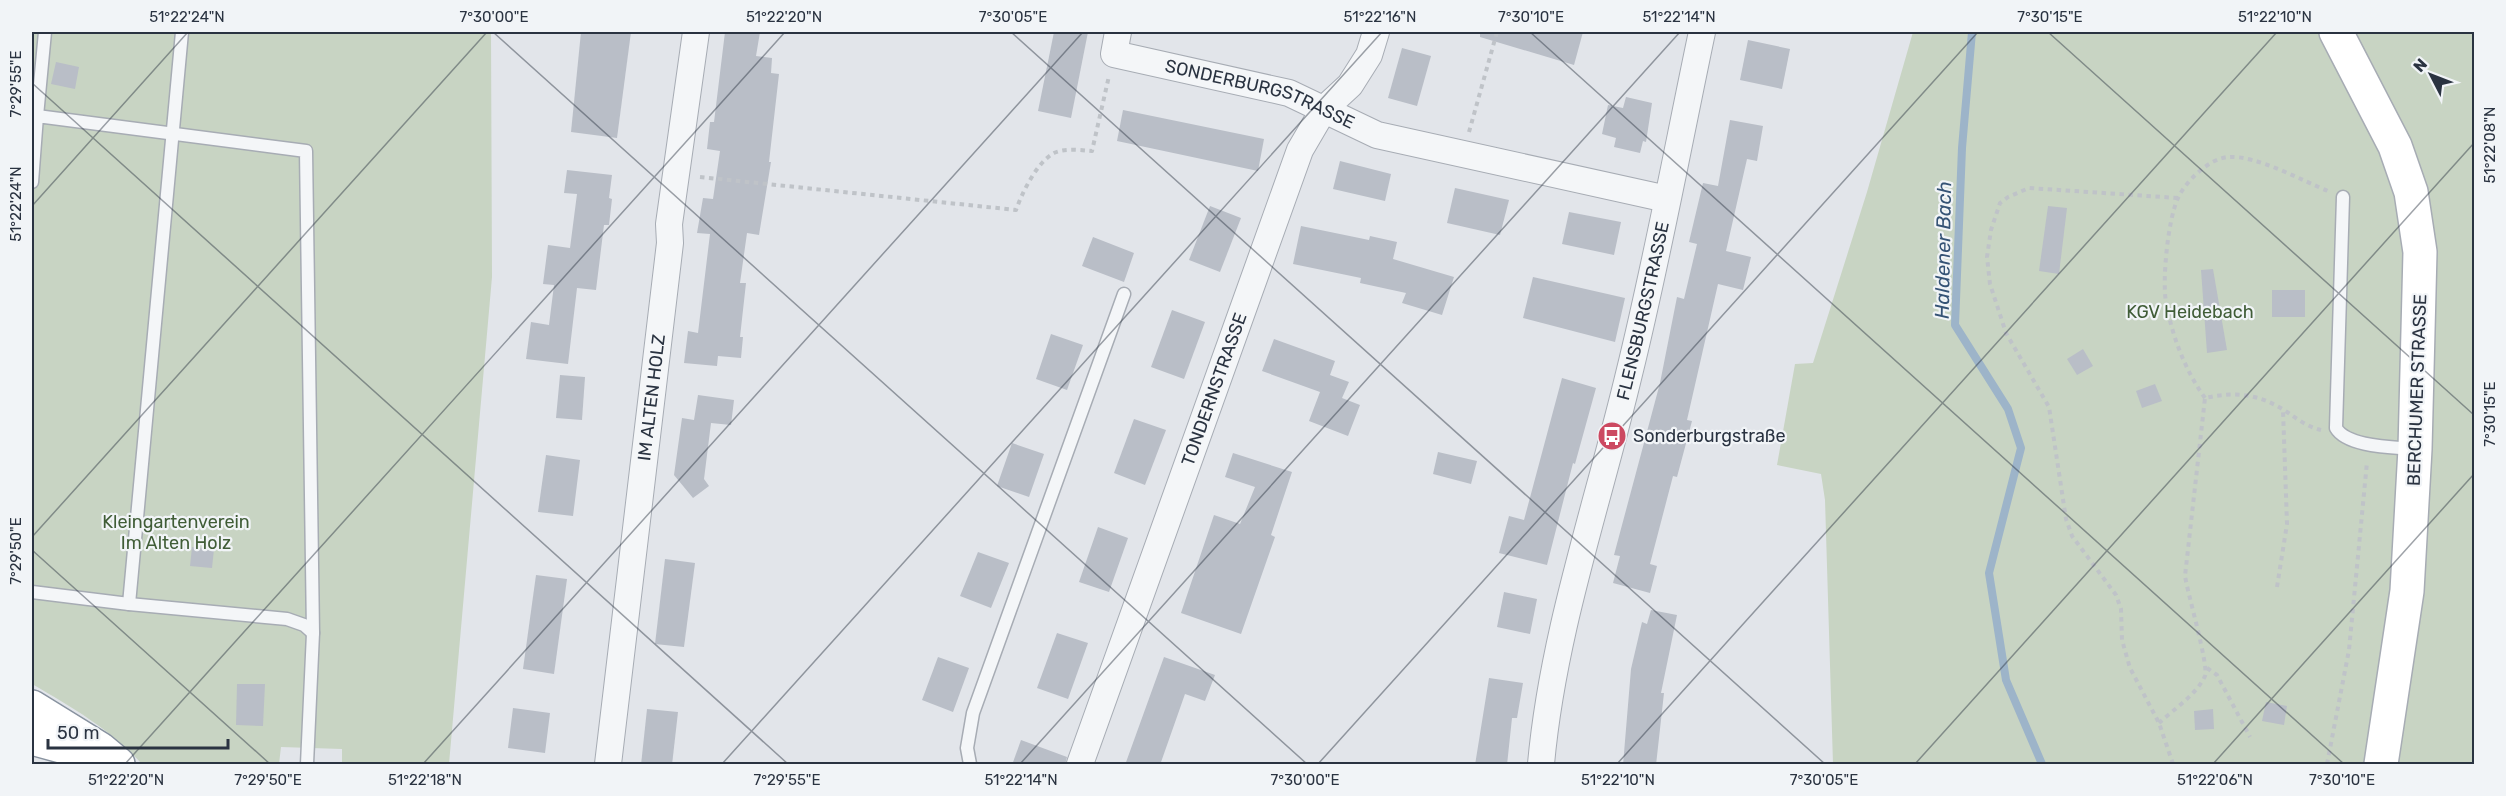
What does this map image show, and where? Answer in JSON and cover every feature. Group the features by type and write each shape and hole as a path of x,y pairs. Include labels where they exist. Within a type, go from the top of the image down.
{"main road":[{"name":"BERCHUMER STRASSE","path":"2336,32 2395,146 2417,217 2420,294 2407,591 2381,765"},
{"path":"32,707 100,749 118,765"},
{"path":"32,738 72,750 94,765"}],"street":[{"name":"IM ALTEN HOLZ","path":"608,765 676,174 696,32"},
{"name":"TONDERNSTRASSE","path":"1080,765 1300,150 1324,109 1350,85 1369,55 1376,32"},
{"name":"FLENSBURGSTRASSE","path":"1541,765 1554,673 1574,582 1629,374 1702,32"},
{"name":"SONDERBURGSTRASSE","path":"1116,43 1289,93 1377,135 1667,199"}],"lane":[{"path":"32,182 45,32"},
{"path":"129,604 182,32"},
{"path":"37,116 306,151 314,633 308,765"},
{"path":"2343,197 2336,428 2344,436 2368,444 2415,449"},
{"path":"970,765 967,748 973,714 1124,294"},
{"path":"32,592 287,619 304,625 314,633"}],"path":[{"path":"1462,154 1497,32"},
{"path":"676,174 1016,210 1042,164 1053,154 1074,149 1092,151 1116,43"},
{"path":"2159,723 2199,686 2207,668 2189,601 2185,576 2205,398 2182,360 2166,303 2163,278 2178,198 2194,177 2210,163 2229,157 2253,161 2343,197"},
{"path":"2173,765 2159,723 2130,668 2122,640 2121,609 2116,595 2072,537 2066,519 2049,406 2006,333 1990,284 1987,257 1991,230 2000,203 2029,188 2178,198"},
{"path":"2205,398 2225,394 2249,395 2265,399 2314,428 2324,430 2336,428"},
{"path":"2277,588 2287,524 2283,410"},
{"path":"2327,765 2349,650 2368,444"},
{"path":"2207,668 2212,668 2217,675 2250,737"}],"green space":[{"name":"Kleingartenverein Im Alten Holz","path":"32,32 491,32 492,277 449,764 342,764 342,749 281,747 279,764 142,764 104,730 32,684"},
{"name":"KGV Heidebach","path":"1913,32 2474,32 2474,764 1833,764 1825,500 1821,474 1777,465 1795,364 1813,363 1867,192"}],"building":[{"path":"581,32 631,32 617,138 571,132"},
{"path":"725,32 760,32 756,56 772,58 771,73 779,74 769,162 771,162 759,235 747,233 740,283 746,283 740,337 743,337 741,358 718,356 717,366 684,363 688,331 698,333 710,234 697,233 703,198 713,199 720,151 707,149 710,122 714,122"},
{"path":"1054,32 1088,32 1071,118 1038,111"},
{"path":"1480,32 1583,32 1574,65 1480,37"},
{"path":"1748,40 1790,49 1782,89 1740,80"},
{"path":"1402,48 1431,56 1417,106 1388,98"},
{"path":"56,62 79,67 75,89 51,84"},
{"path":"1626,97 1652,103 1646,142 1643,141 1640,153 1614,147 1616,138 1602,134 1608,105 1623,108"},
{"path":"1123,110 1264,139 1258,171 1117,141"},
{"path":"1730,120 1763,126 1757,161 1747,159 1726,251 1751,257 1743,290 1718,284 1687,420 1692,421 1677,477 1673,476 1650,564 1657,566 1650,593 1613,583 1620,556 1614,555 1660,383 1677,297 1684,299 1697,244 1689,242 1703,183 1718,186"},
{"path":"1340,161 1391,174 1385,201 1333,189"},
{"path":"567,170 612,175 609,225 604,225 596,290 577,288 568,364 526,359 531,322 549,325 554,285 543,284 548,245 570,248 577,194 564,193"},
{"path":"1455,188 1509,200 1500,235 1447,223"},
{"path":"1210,206 1241,218 1220,272 1189,260"},
{"path":"2048,206 2067,208 2059,274 2039,271"},
{"path":"1569,212 1621,222 1614,255 1562,244"},
{"path":"1301,226 1369,240 1370,236 1397,242 1393,259 1454,277 1442,315 1402,303 1406,293 1360,283 1361,278 1293,264"},
{"path":"1093,237 1134,253 1124,282 1082,266"},
{"path":"2213,269 2227,350 2207,353 2201,270"},
{"path":"1533,277 1625,298 1615,342 1523,318"},
{"path":"2272,290 2305,290 2305,317 2272,317"},
{"path":"1172,310 1205,322 1184,379 1151,367"},
{"path":"1051,334 1083,345 1067,390 1036,379"},
{"path":"1274,339 1335,361 1330,375 1349,382 1342,398 1360,405 1348,436 1309,421 1320,392 1262,371"},
{"path":"2083,349 2093,366 2077,375 2067,359"},
{"path":"560,375 585,377 582,420 556,418"},
{"path":"1562,378 1596,388 1575,464 1573,463 1547,565 1499,553 1509,516 1524,520"},
{"path":"2155,384 2162,401 2142,408 2136,391"},
{"path":"698,395 734,400 731,425 711,423 704,479 709,486 693,498 674,475 682,418 694,420"},
{"path":"1134,419 1166,430 1145,485 1114,473"},
{"path":"1012,443 1044,454 1029,497 997,486"},
{"path":"1438,452 1477,461 1471,484 1433,474"},
{"path":"1233,453 1292,472 1271,535 1275,537 1241,634 1181,613 1214,515 1240,524 1255,487 1225,477"},
{"path":"546,455 580,460 573,516 538,512"},
{"path":"1098,527 1128,538 1109,592 1079,582"},
{"path":"192,547 214,549 212,568 190,566"},
{"path":"978,552 1009,563 991,608 960,596"},
{"path":"665,559 695,563 684,647 655,644"},
{"path":"536,575 567,579 554,674 523,669"},
{"path":"1504,592 1537,599 1530,634 1497,627"},
{"path":"1651,610 1677,615 1661,693 1664,693 1656,765 1623,765 1631,669 1642,622 1647,624"},
{"path":"1057,633 1088,643 1068,699 1037,688"},
{"path":"938,657 969,668 953,712 922,700"},
{"path":"1164,657 1215,675 1205,701 1185,694 1160,765 1125,765"},
{"path":"1489,678 1523,683 1517,718 1512,718 1507,765 1475,765"},
{"path":"237,684 265,684 263,726 236,725"},
{"path":"2266,702 2287,706 2284,725 2262,721"},
{"path":"513,708 550,713 545,753 508,748"},
{"path":"647,709 678,712 672,765 641,765"},
{"path":"2213,709 2214,729 2195,730 2194,711"},
{"path":"1021,740 1067,757 1065,765 1012,765"}],"waterway":[{"name":"Haldener Bach","path":"1972,32 1962,148 1955,325 2008,409 2021,448 1989,573 2006,680 2042,764"}],"place":[{"name":"Sonderburgstraße","path":"1612,436"}]}
